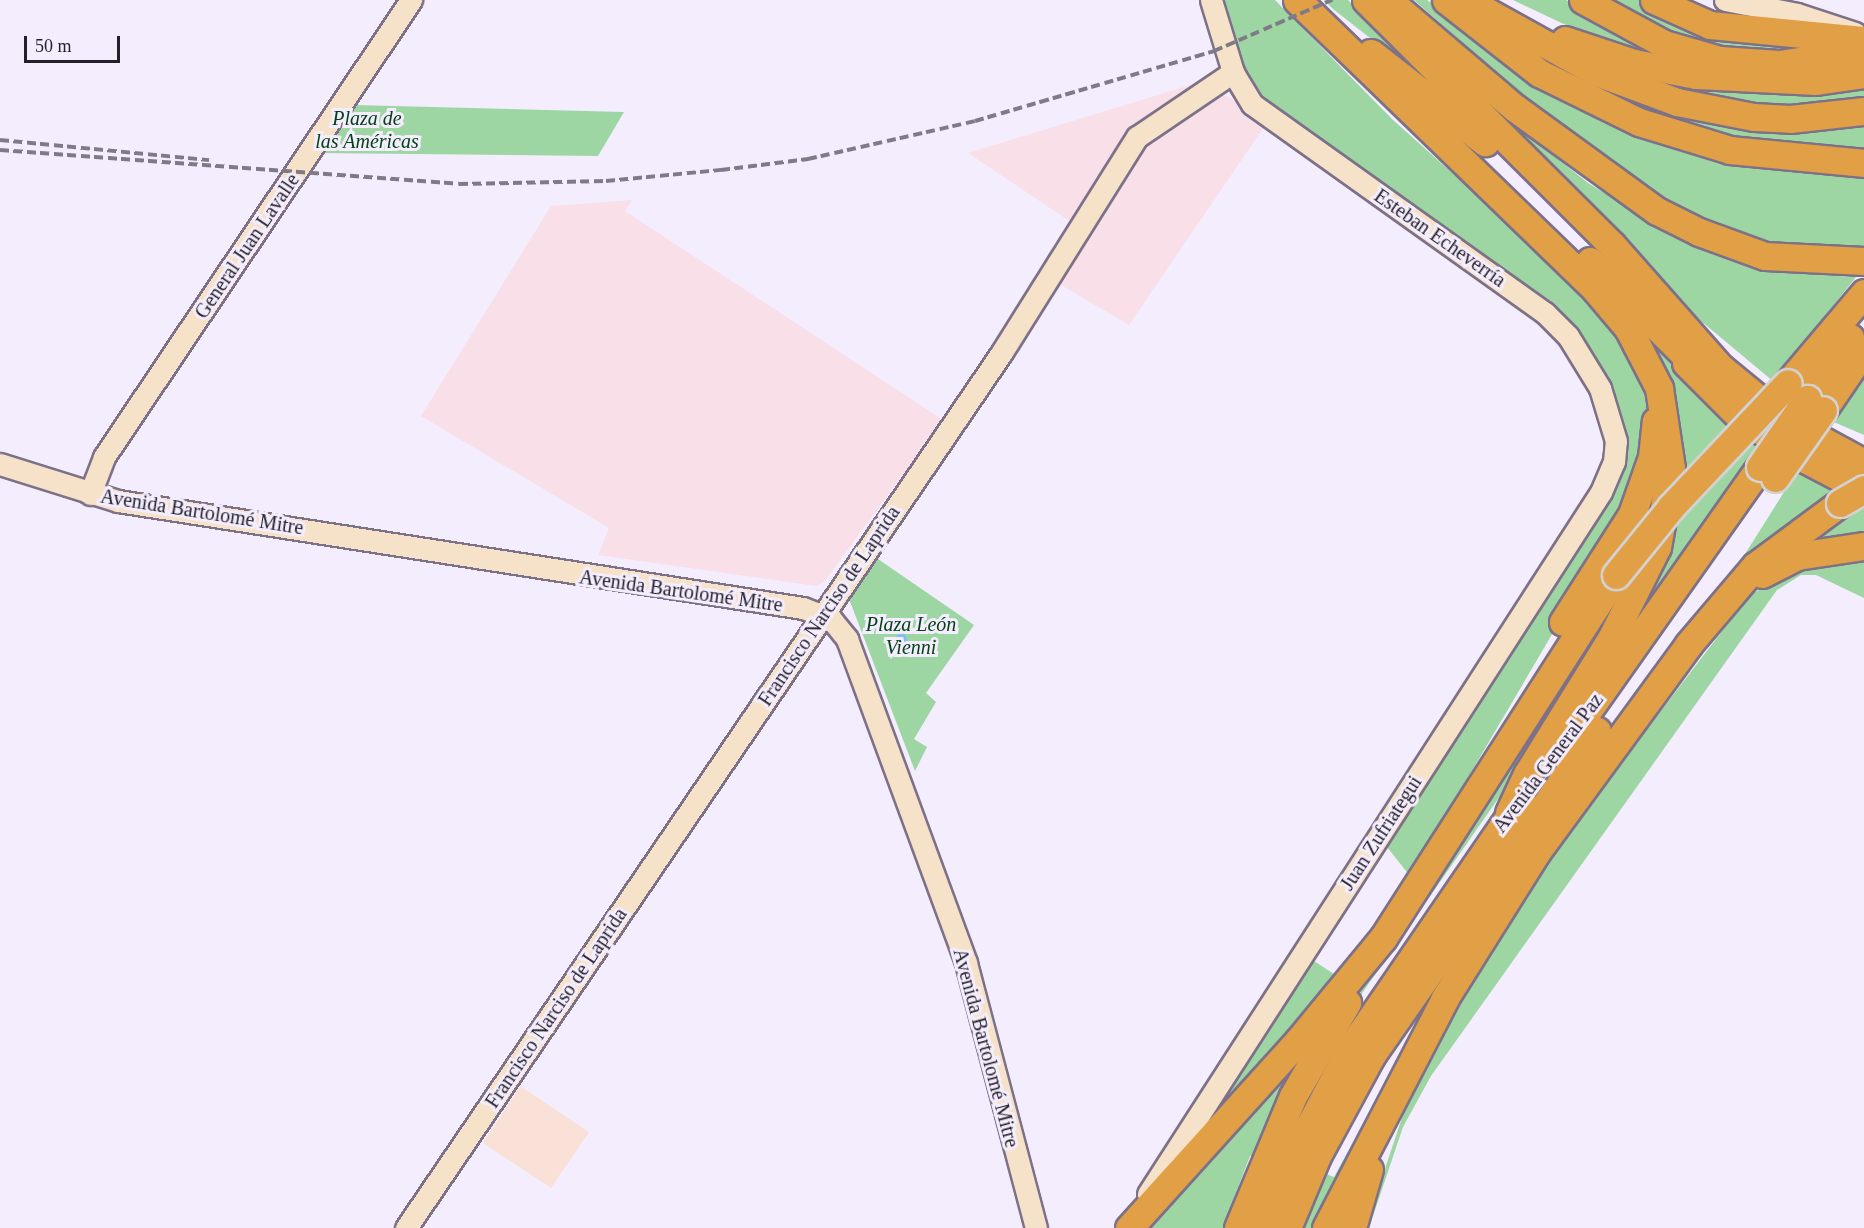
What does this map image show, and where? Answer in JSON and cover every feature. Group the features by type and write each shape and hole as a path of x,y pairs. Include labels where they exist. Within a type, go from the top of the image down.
{"highway":[{"path":"1366,0 1663,300 1707,353 1750,394 1783,419 1864,463"},
{"path":"1388,0 1597,171 1657,211 1736,247 1802,261 1864,261"},
{"path":"1446,0 1539,73 1639,122 1730,150 1864,163"},
{"path":"1466,0 1594,70 1677,102 1714,111 1790,119 1864,111"},
{"path":"1473,0 1573,43 1634,63 1761,80 1816,81 1864,74"},
{"path":"1654,0 1710,26 1864,39"},
{"path":"1588,3 1664,44 1720,60 1779,64 1864,51"},
{"path":"1302,5 1365,48 1568,203"},
{"path":"1302,5 1602,296 1653,371 1671,459 1671,486 1657,547 1618,625 1527,774 1509,813"},
{"path":"1458,156 1600,269 1665,336 1725,405 1805,459 1864,490"},
{"path":"1238,1228 1293,1096 1383,938 1616,575 1656,523 1806,397 1864,293"},
{"path":"1663,300 1799,411 1864,447"},
{"name":"Avenida General Paz","path":"1287,1228 1317,1156 1371,1056 1767,472 1806,397 1864,317"},
{"path":"1665,336 1750,412 1864,479"},
{"name":"Avenida General Paz","path":"1806,397 1864,350"},
{"path":"1466,810 1481,766 1530,678 1632,514 1652,457 1653,371"},
{"name":"Avenida General Paz","path":"1263,1228 1296,1151 1350,1049 1509,813 1539,780 1767,472"},
{"name":"Avenida General Paz","path":"1326,1228 1389,1105 1494,917 1645,702 1767,555 1840,503 1864,490"},
{"path":"1734,593 1797,556 1864,546"},
{"path":"1304,1228 1327,1175 1475,901"},
{"path":"1128,1228 1298,1041 1383,938"},
{"path":"1352,1228 1389,1105"}],"street":[{"name":"General Juan Lavalle","path":"90,494 104,458 411,0"},
{"path":"1210,0 1233,72"},
{"path":"1725,0 1797,14 1864,39"},
{"name":"Esteban Echeverría","path":"1233,72 1246,97 1264,114 1551,319 1589,369 1615,432"},
{"name":"Francisco Narciso de Laprida","path":"406,1228 1002,352 1137,137 1233,72"},
{"name":"Juan Zufriategui","path":"1128,1228 1216,1085 1601,492 1614,462 1615,432"},
{"name":"Avenida Bartolomé Mitre","path":"0,465 90,494 823,614 847,639 966,963 1015,1162 1036,1228"},
{"name":"Avenida Bartolomé Mitre","path":"1015,1162 1023,1228"}],"shaded area":[{"path":"1194,84 1231,98 1264,127 1129,325 1056,282 1089,234 968,153"},
{"path":"632,200 625,211 943,420 824,582 816,586 598,555 609,528 421,416 551,206"},
{"path":"520,1086 589,1132 551,1188 483,1143"}],"green space":[{"path":"1223,0 1275,0 1392,119 1586,293 1615,328 1641,378 1649,413 1641,483 1410,876 1387,847 1610,483 1621,434 1616,403 1609,377 1555,304 1279,114 1261,97 1245,68"},
{"path":"1324,0 1348,0 1449,100 1333,9"},
{"path":"1414,0 1427,0 1547,85 1864,175 1864,250 1782,246 1718,228 1666,203 1538,109"},
{"path":"1513,0 1566,0 1597,18 1611,0 1646,0 1854,50 1669,58 1606,44"},
{"path":"1653,80 1864,80 1864,96 1773,107 1698,95"},
{"path":"1635,102 1737,129 1820,131 1864,124 1864,154 1733,139 1633,107"},
{"name":"Plaza de las Américas","path":"354,105 624,112 598,156 318,153"},
{"path":"1492,107 1588,183 1681,240 1778,272 1856,277 1824,317 1829,321 1774,382 1695,316"},
{"path":"1638,323 1688,383 1763,441 1605,664 1682,467 1680,433 1667,382"},
{"path":"1864,367 1864,435 1829,420"},
{"path":"1801,465 1844,490 1735,569 1752,543"},
{"path":"1864,502 1864,538 1808,543"},
{"path":"1864,557 1864,598 1816,575 1801,575 1777,590 1431,1076 1403,1127 1369,1228 1365,1228 1408,1100 1477,971 1556,848 1749,596 1794,568"},
{"name":"Plaza León Vienni","path":"878,559 974,625 926,693 936,702 914,739 927,747 915,771 849,599"},
{"path":"1634,569 1505,789 1337,1029 1384,956"},
{"path":"1311,959 1337,976 1194,1134"},
{"path":"1418,1022 1319,1228 1299,1228 1321,1172 1334,1177"},
{"path":"1323,1027 1257,1158 1250,1156 1233,1201 1230,1228 1139,1228"}],"water":[{"path":"903,630 912,652 901,655 891,641"}],"railway":[{"path":"0,150 459,184 606,181 721,170 808,159 975,121 1214,51 1332,0"},
{"path":"0,140 209,160"}]}
